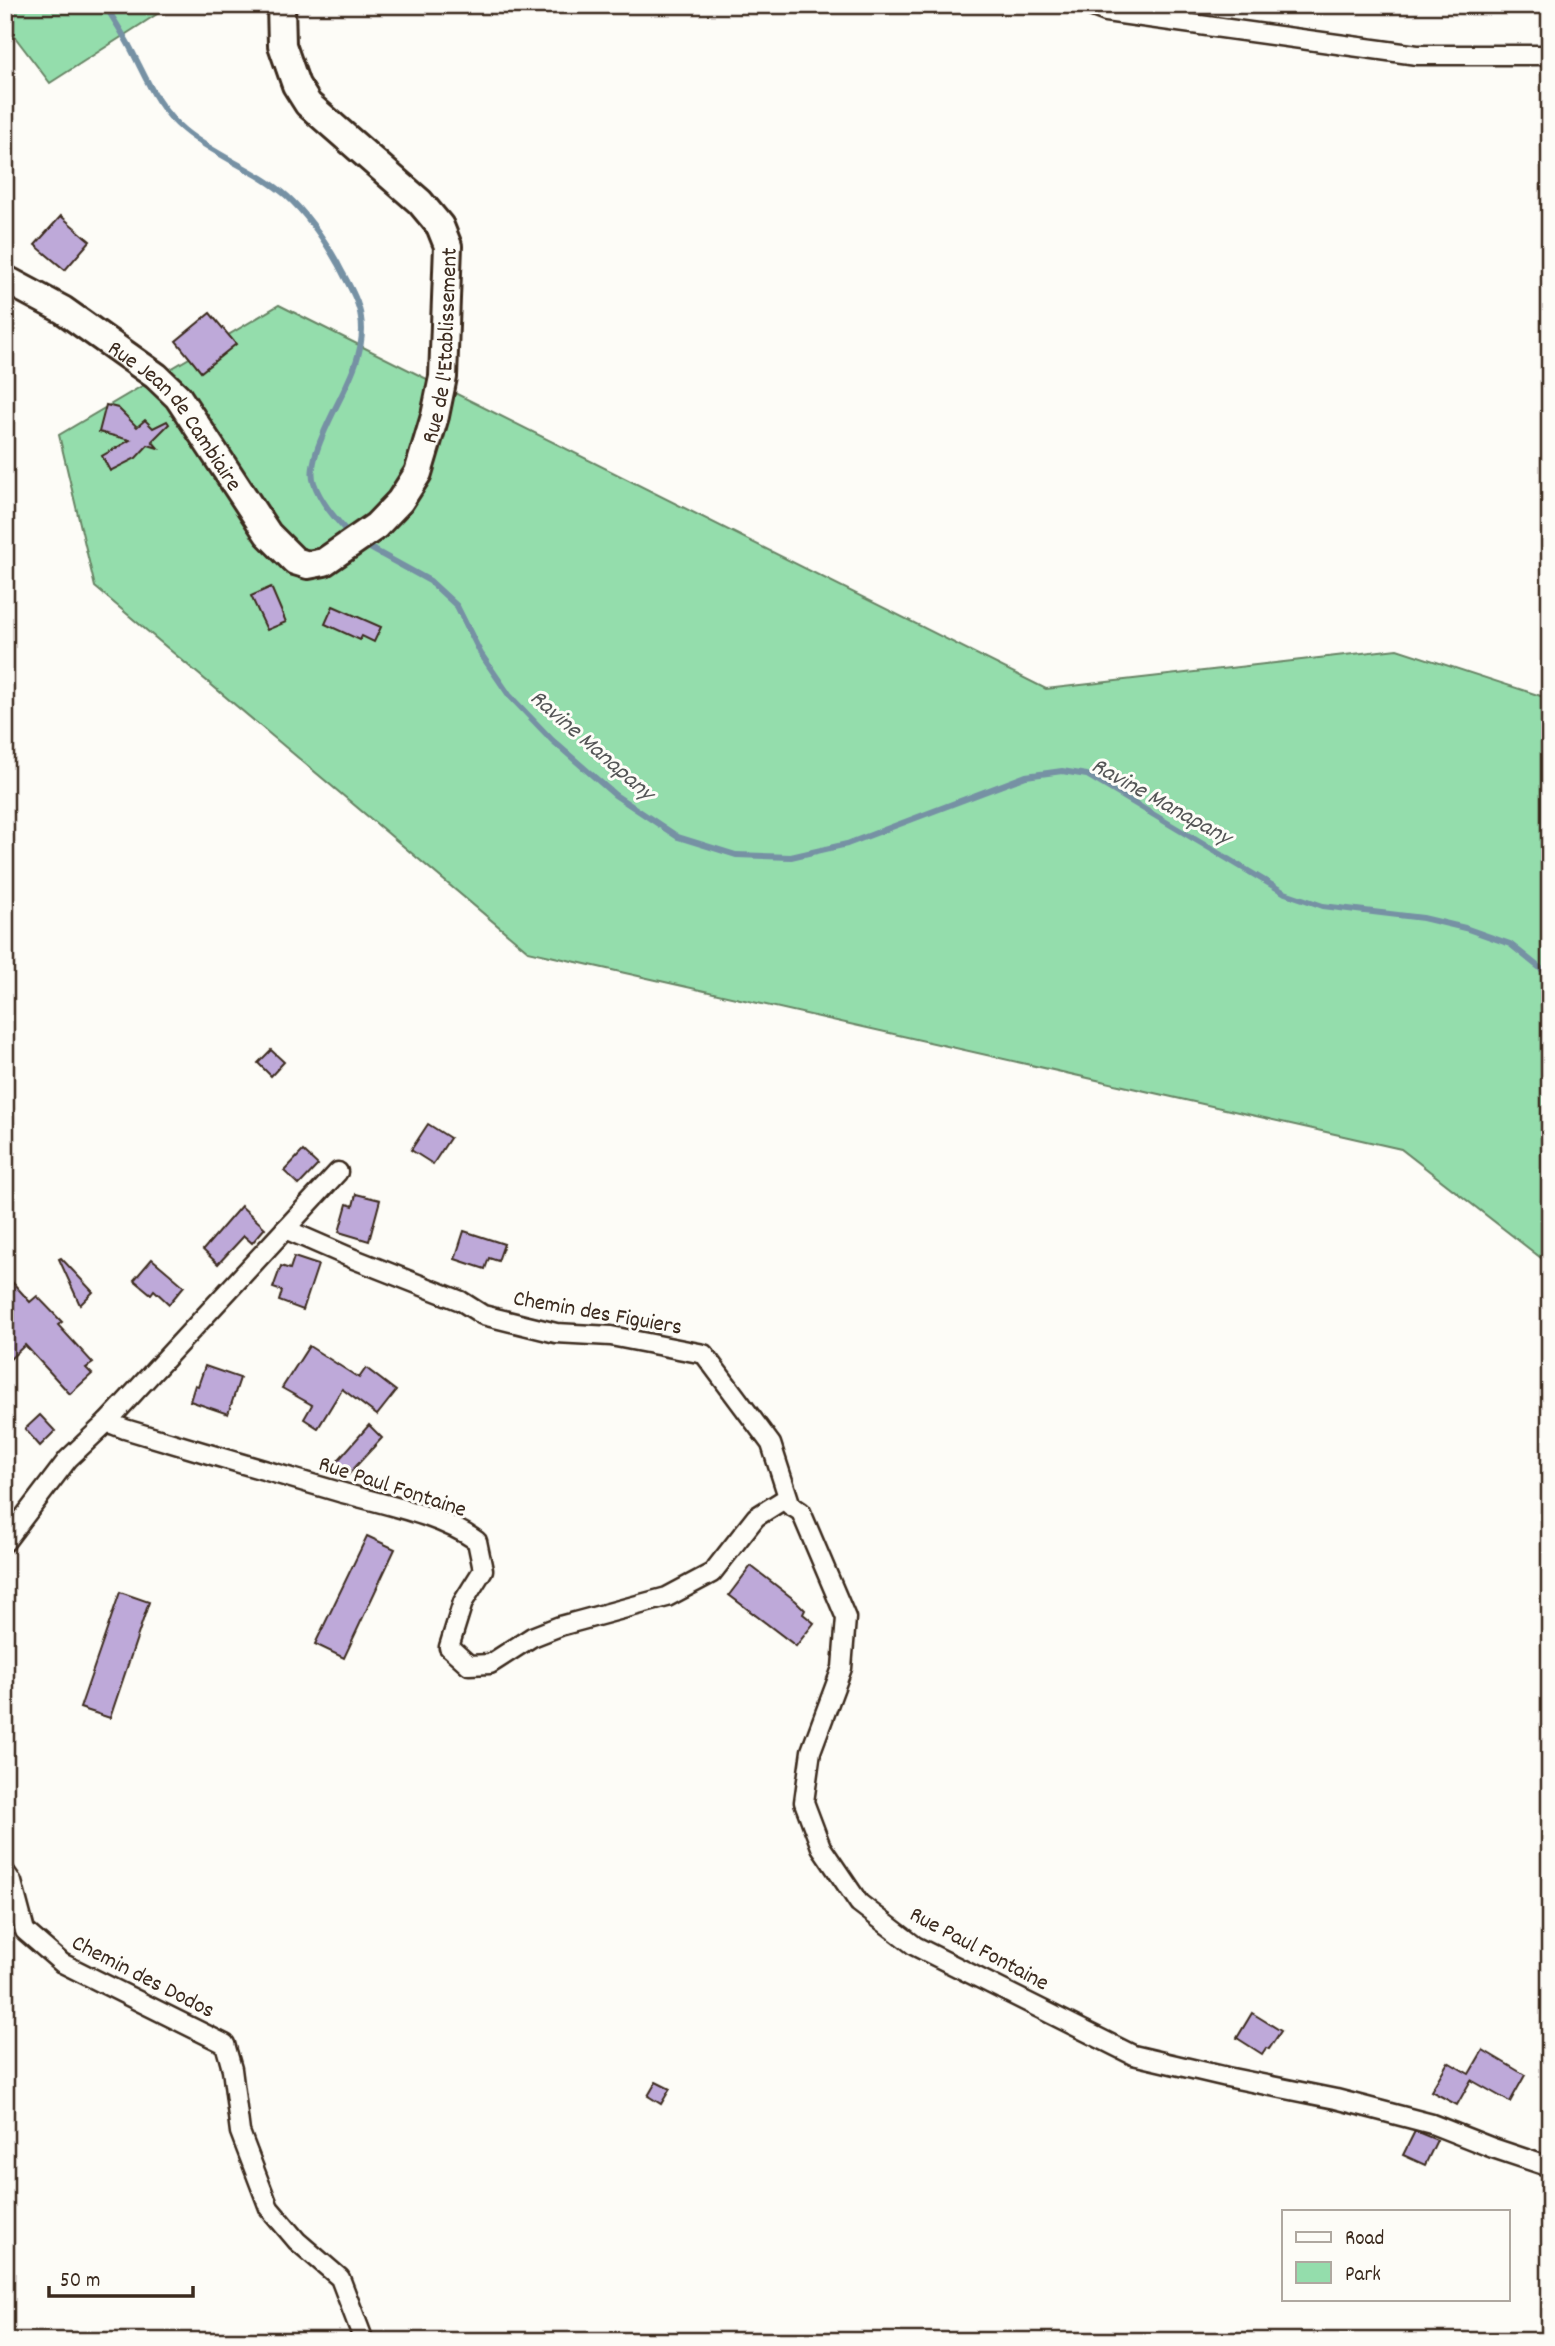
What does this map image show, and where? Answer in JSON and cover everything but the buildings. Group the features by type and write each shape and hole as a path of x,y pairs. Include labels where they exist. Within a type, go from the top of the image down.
{"main road":[{"name":"Rue de l'Etablissement","path":"281,5 282,45 296,85 308,104 420,202 440,226 448,246 443,377 418,473 400,501 376,526 324,562"},
{"name":"Rue Jean de Cambiaire","path":"5,279 63,310 156,376 178,397 268,534 295,561 308,565 324,562"}],"street":[{"path":"1088,5 1106,12 1417,55 1550,55"},
{"path":"5,1542 68,1459 107,1422 338,1172"},
{"name":"Chemin des Figuiers","path":"285,1229 461,1301 483,1315 556,1333 611,1336 704,1354 771,1444 791,1506"},
{"name":"Rue Paul Fontaine","path":"107,1422 421,1515 466,1533 477,1541 483,1570 463,1602 449,1647 469,1665 490,1664 532,1637 560,1626 667,1597 712,1573 756,1517 783,1500 801,1512 846,1618 842,1668 811,1751 804,1802 821,1847 859,1903 915,1946 1133,2055 1336,2099 1432,2124 1550,2167"},
{"name":"Chemin des Dodos","path":"5,1872 12,1882 25,1931 62,1963 225,2043 232,2069 240,2132 270,2208 297,2241 340,2278 364,2341"}],"green space":[{"path":"5,5 171,5 50,83 5,24"},
{"path":"279,305 1046,689 1397,649 1550,699 1550,1265 1401,1149 528,951 95,587 59,435"}],"waterway":[{"name":"Ravine Manapany","path":"105,5 167,113 184,130 209,148 263,178 287,196 322,237 352,290 361,318 359,353 346,388 328,422 312,473 321,497 350,535"},
{"name":"Ravine Manapany","path":"361,543 430,581 457,606 481,654 509,695 552,740 615,795 678,837 736,855 791,857 847,844 1026,776 1062,771 1087,775 1285,893 1323,906 1423,918 1465,928 1510,944 1550,976"}]}
